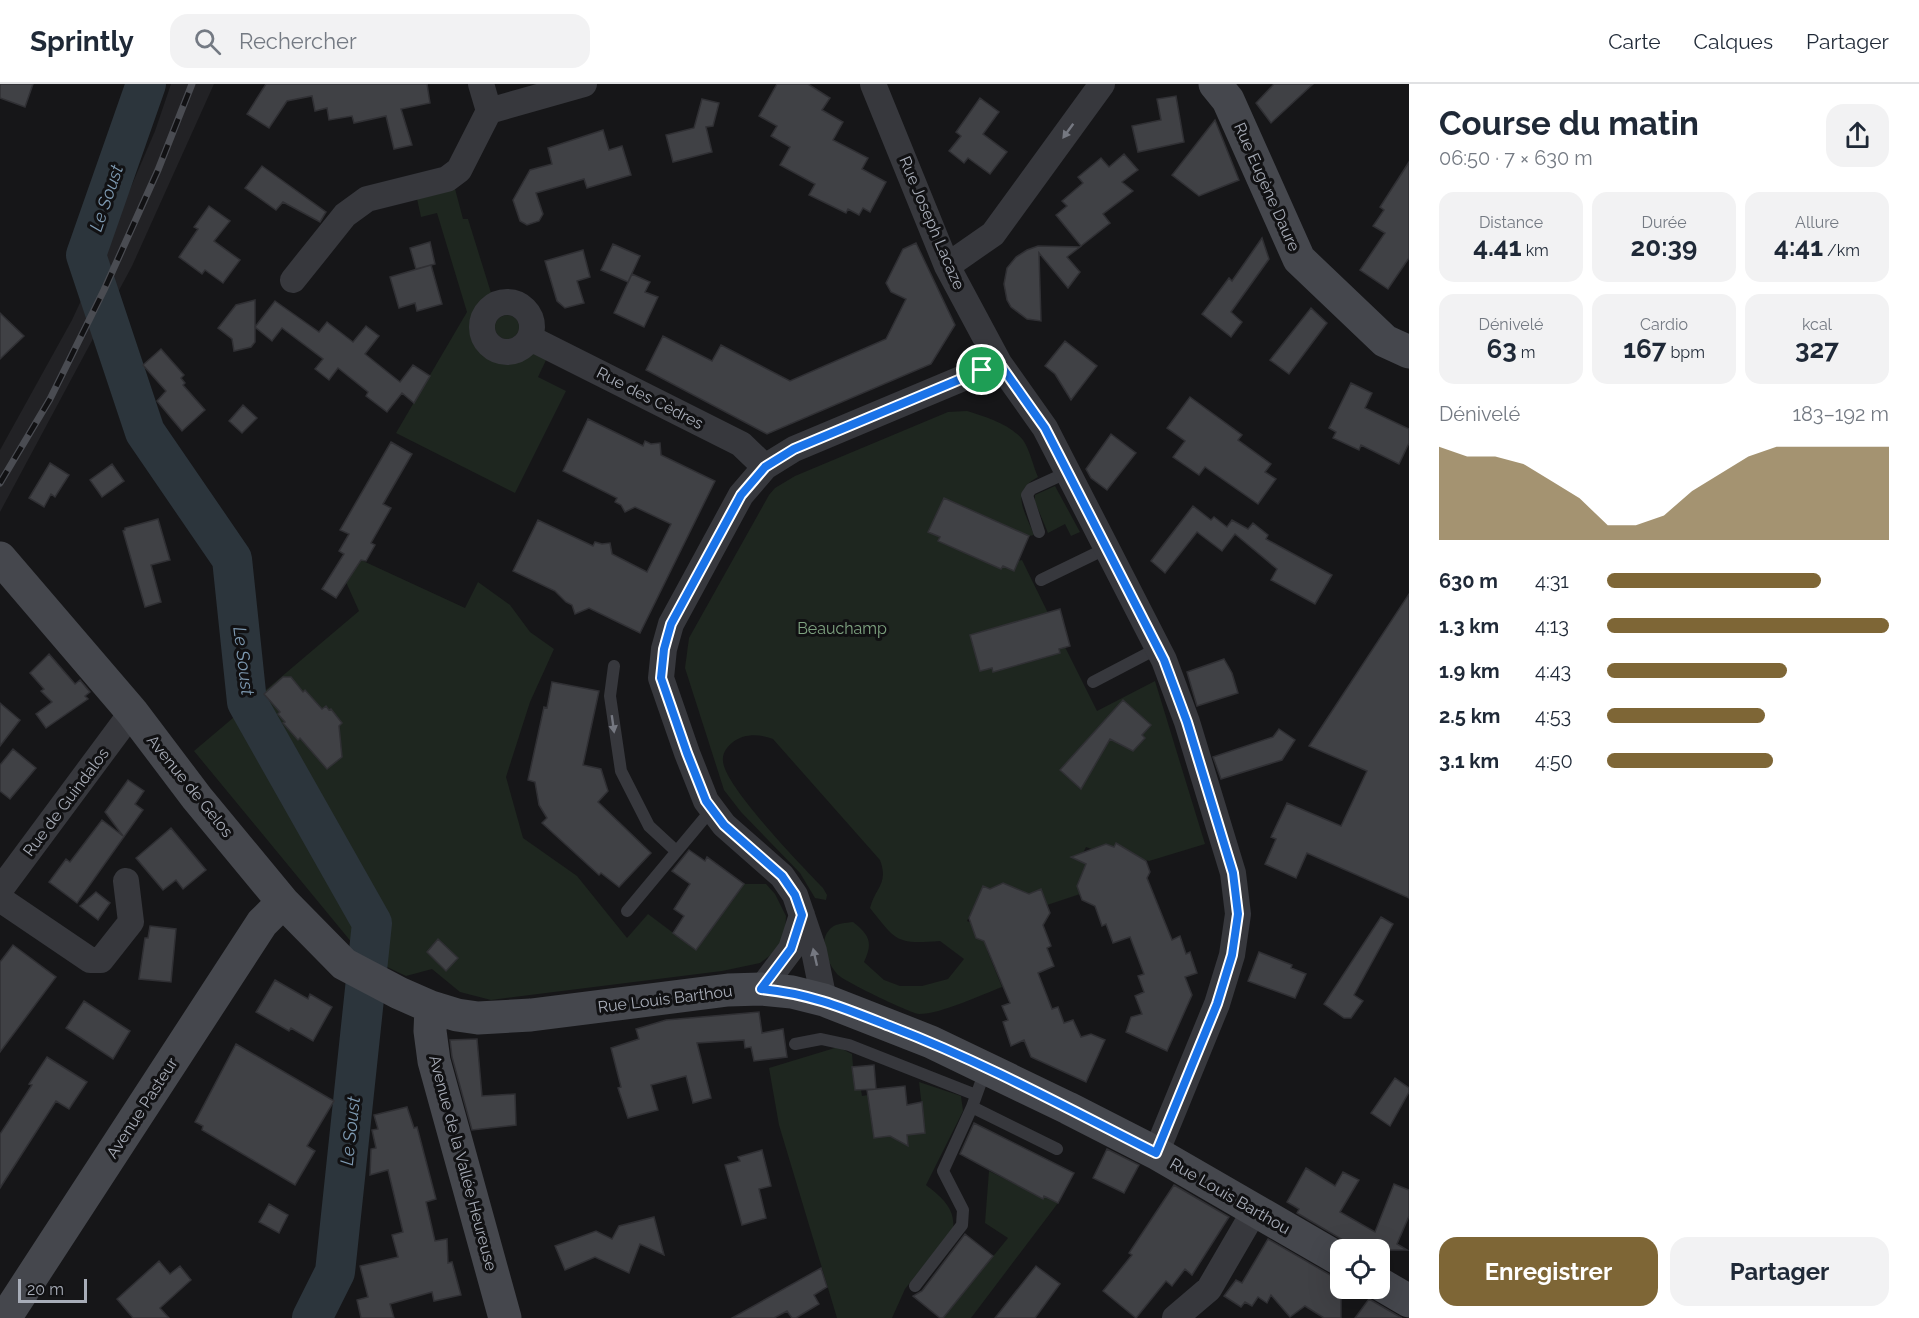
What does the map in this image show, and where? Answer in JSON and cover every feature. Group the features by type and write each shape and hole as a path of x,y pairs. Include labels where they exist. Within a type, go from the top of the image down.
{"street":[{"path":"293,280 345,214 367,199 447,179 459,170 489,111 481,84"},
{"path":"489,111 584,84"},
{"name":"Rue Joseph Lacaze","path":"873,84 947,266 999,363 1045,428 1158,648 1187,722 1233,873 1238,914 1232,955 1217,1004 1156,1153"},
{"path":"947,266 993,234 1102,84"},
{"name":"Rue Eugène Daure","path":"1215,84 1228,100 1299,259 1385,340 1409,352"},
{"name":"Rue des Cèdres","path":"530,338 741,444 765,467"},
{"path":"824,1000 814,951 795,895 782,876 724,825 706,801 661,678 664,649 671,624 741,495 765,467 794,449 999,363"},
{"name":"Avenue de Gelos","path":"0,558 132,712 197,798 284,902 344,964 399,993"},
{"name":"Rue de Guindalos","path":"0,890 132,712"},
{"path":"0,899 90,960 101,960 131,922 126,881"},
{"name":"Avenue Pasteur","path":"5,1318 262,923 284,902"},
{"path":"761,989 791,949 802,915"},
{"name":"Rue Louis Barthou","path":"399,993 431,1007 457,1015 478,1018 531,1015 728,990 761,989 792,992 824,1000 931,1042 978,1090 1156,1153 1330,1254"},
{"name":"Avenue de la Vallée Heureuse","path":"431,1007 430,1031 434,1061 505,1318"},
{"path":"1175,1318 1209,1289 1255,1210"},
{"path":"1390,1290 1409,1301"}],"lane":[{"path":"1039,532 1027,495 1031,489 1068,472"},
{"path":"1041,580 1107,548"},
{"path":"1093,682 1158,648"},
{"path":"614,666 610,696 621,771 649,826 676,851"},
{"path":"627,911 712,808"},
{"path":"795,1044 821,1039 849,1045 978,1090 1057,1149"},
{"path":"915,1286 962,1224 963,1210 943,1171 978,1090"}],"shaded area":[{"path":"171,84 214,84 132,266 0,512 0,450 72,320 155,131"}],"green space":[{"path":"454,185 463,219 468,219 492,296 481,309 475,324 480,347 489,357 503,362 522,357 532,350 547,358 538,377 566,391 515,493 396,433 467,312 437,213 421,217 416,194"},
{"path":"507,315 512,316 518,322 518,332 512,338 507,339 502,338 496,332 495,327 496,322 502,316"},
{"name":"Beauchamp","path":"967,411 1005,425 1023,440 1038,477 1029,483 1022,496 1024,510 1034,535 1029,536 944,498 929,532 940,537 938,541 1001,569 1003,566 1014,571 1018,561 1022,560 1048,613 970,635 980,670 992,668 993,671 1065,647 1097,711 1155,681 1205,844 1149,861 1134,856 1116,844 1114,847 1106,844 1094,850 1086,847 1079,861 1086,864 1077,885 1080,894 1047,905 1041,889 1029,894 1003,883 996,886 981,898 967,921 974,924 976,938 997,946 987,950 1002,987 949,1008 919,1014 877,996 837,974 827,958 824,945 831,928 853,922 859,927 866,935 869,944 864,962 884,980 900,986 922,986 948,979 964,959 940,941 906,941 886,928 870,908 882,880 880,860 773,739 753,735 742,737 725,750 723,761 727,773 750,807 827,895 826,900 815,898 800,873 741,812 724,790 685,668 689,638 775,488 795,476 948,412"},
{"path":"1055,486 1080,532 1071,536 1065,524 1048,533 1035,502 1035,495"},
{"path":"361,560 465,608 478,582 510,605 530,632 554,649 530,702 506,777 523,838 577,876 627,938 648,914 696,950 711,929 708,927 726,902 730,904 744,884 766,884 775,894 786,916 785,937 772,954 760,963 722,971 491,1000 460,992 432,969 406,976 362,955 194,751 359,611 346,582"},
{"path":"838,1047 852,1054 855,1090 861,1090 862,1096 868,1095 874,1138 890,1136 902,1143 907,1143 907,1135 925,1133 919,1082 961,1096 963,1111 926,1185 946,1203 952,1215 953,1229 905,1289 892,1318 837,1318 779,1125 769,1068"},
{"path":"989,1171 1058,1203 971,1318 943,1318 1008,1238 985,1223"}],"building":[{"path":"0,84 33,84 25,107 0,98"},
{"path":"266,84 427,84 430,103 401,109 412,145 394,149 386,116 354,123 352,116 329,120 327,108 315,111 312,96 287,101 269,128 247,114"},
{"path":"777,84 808,84 830,98 822,110 843,122 833,140 868,158 862,169 886,182 870,212 863,208 859,215 848,209 846,213 809,195 815,184 780,165 790,147 771,136 777,126 759,116"},
{"path":"1274,84 1313,84 1271,123 1256,103"},
{"path":"1176,96 1184,142 1138,152 1132,126 1161,120 1157,99"},
{"path":"980,98 999,112 983,134 1007,152 990,174 968,158 964,163 949,151 961,136 956,132"},
{"path":"702,99 719,103 713,126 706,127 712,152 673,162 666,135 694,128"},
{"path":"1215,120 1239,180 1199,196 1172,175"},
{"path":"603,130 609,150 622,146 631,175 587,188 584,179 536,193 543,214 539,221 527,225 520,221 513,200 530,170 552,164 548,148"},
{"path":"1124,154 1138,170 1122,182 1133,191 1103,214 1110,223 1081,246 1056,215 1067,206 1062,201 1083,183 1078,177 1101,158 1109,167"},
{"path":"1409,162 1409,258 1388,289 1360,270 1385,233 1373,226 1384,210 1380,207"},
{"path":"262,166 326,212 320,222 283,202 276,210 245,188"},
{"path":"209,206 230,221 214,241 240,260 223,283 205,270 202,274 179,257 198,229 194,227"},
{"path":"1262,238 1269,259 1231,312 1242,322 1231,337 1202,314 1229,278 1232,281"},
{"path":"430,242 435,264 416,269 410,248"},
{"path":"916,243 955,325 931,364 767,434 646,370 663,336 712,361 721,345 790,381 886,339 906,299 891,292 886,283 903,249"},
{"path":"613,244 640,256 628,282 601,270"},
{"path":"1038,246 1080,247 1067,257 1080,272 1068,288 1039,253 1041,321 1027,319 1011,307 1004,284 1007,268 1016,257"},
{"path":"583,250 590,277 577,281 584,303 565,308 557,301 545,261"},
{"path":"431,265 442,304 417,311 415,303 399,308 390,277"},
{"path":"632,274 650,282 645,292 658,297 644,327 614,313"},
{"path":"255,300 255,342 251,347 234,351 232,339 218,328 236,305"},
{"path":"275,301 319,332 327,322 353,342 366,326 379,336 365,354 400,382 413,365 430,376 414,403 402,393 387,412 366,396 368,392 338,368 329,380 315,369 323,359 282,328 272,341 255,327"},
{"path":"1311,308 1327,323 1289,374 1270,360"},
{"path":"0,313 24,336 0,359"},
{"path":"1065,341 1097,366 1071,400 1055,374 1045,366"},
{"path":"161,349 184,375 181,378 185,383 183,385 205,410 182,431 157,401 166,391 143,365"},
{"path":"1351,383 1372,393 1365,408 1409,429 1409,443 1399,464 1361,445 1359,450 1333,438 1336,432 1329,428"},
{"path":"1190,397 1242,435 1238,440 1271,464 1265,472 1276,479 1258,504 1205,467 1199,475 1173,457 1185,441 1167,428"},
{"path":"243,405 257,418 242,433 229,421"},
{"path":"588,419 643,446 645,441 651,444 660,443 661,455 715,481 640,633 589,608 575,614 572,605 555,591 513,571 538,520 593,546 595,542 610,543 612,554 647,572 671,524 635,507 625,512 621,505 615,502 617,498 563,471"},
{"path":"1111,434 1136,453 1107,490 1091,478 1086,469"},
{"path":"391,442 412,454 383,504 391,508 371,543 375,545 366,561 361,560 336,598 322,589 344,554 339,551 349,534 340,530"},
{"path":"50,463 69,475 55,497 51,494 44,507 29,498"},
{"path":"112,464 124,481 102,497 90,480"},
{"path":"944,498 1029,536 1014,571 1003,566 1001,569 938,541 940,537 928,532"},
{"path":"1193,506 1211,520 1214,517 1227,527 1232,520 1248,529 1253,523 1268,535 1266,539 1332,575 1315,604 1271,580 1277,569 1235,534 1222,551 1197,532 1165,573 1151,561"},
{"path":"158,519 170,560 151,565 161,602 145,607 123,531 125,528"},
{"path":"1409,594 1409,898 1307,853 1296,878 1265,864 1276,839 1271,837 1287,803 1341,826 1367,771 1309,746"},
{"path":"1060,609 1070,646 1059,649 1060,653 993,672 992,668 980,671 970,635"},
{"path":"49,654 75,684 80,680 90,692 85,696 88,699 46,728 36,714 52,702 41,691 44,689 30,673"},
{"path":"1224,659 1232,673 1238,693 1197,706 1187,672"},
{"path":"283,677 291,677 303,692 305,690 322,709 326,706 329,710 331,709 342,723 339,726 342,757 327,769 300,738 298,740 283,723 285,722 278,714 280,712 264,694"},
{"path":"552,682 599,691 583,765 601,769 608,791 598,802 651,853 619,887 601,873 599,875 542,823 547,818 539,805 535,782 528,780 544,707 547,708"},
{"path":"1123,700 1151,725 1142,735 1145,738 1133,751 1110,739 1081,789 1060,770"},
{"path":"0,703 20,720 0,746"},
{"path":"1279,729 1295,740 1282,760 1221,779 1213,757 1273,737"},
{"path":"13,749 36,768 10,799 0,791 0,765"},
{"path":"128,780 144,791 135,804 143,810 77,903 49,882 66,859 70,862 102,820 123,836 105,812"},
{"path":"171,828 206,870 183,889 176,880 163,890 136,858"},
{"path":"1116,843 1146,861 1150,872 1147,878 1172,940 1180,936 1186,954 1190,952 1197,973 1185,977 1192,995 1167,1051 1126,1032 1131,1017 1142,1014 1135,996 1144,992 1138,976 1144,974 1130,937 1113,943 1106,924 1102,926 1095,906 1082,900 1077,886 1086,864 1071,857 1106,844 1114,847"},
{"path":"689,850 705,861 707,857 744,884 696,950 673,933 684,916 674,909 690,884 672,871"},
{"path":"1003,883 1029,894 1041,889 1050,913 1043,925 1051,946 1047,948 1054,966 1038,973 1052,1009 1058,1007 1064,1023 1073,1020 1081,1037 1091,1034 1105,1040 1086,1082 1031,1057 1024,1040 1011,1046 1003,1022 1008,1020 1002,1006 1010,1003 984,941 976,938 969,918 983,886 990,889"},
{"path":"96,892 110,903 98,920 80,906"},
{"path":"1381,917 1393,924 1354,995 1363,1001 1351,1018 1344,1018 1324,1004"},
{"path":"150,926 176,929 171,982 139,979 145,938 148,938"},
{"path":"438,939 458,958 446,971 427,952"},
{"path":"13,945 56,977 0,1052 0,962"},
{"path":"1259,952 1292,965 1291,968 1306,974 1295,998 1248,981"},
{"path":"275,980 308,999 310,994 332,1007 313,1041 291,1028 289,1031 256,1012"},
{"path":"84,1001 130,1031 113,1059 66,1028"},
{"path":"759,1012 762,1033 783,1029 787,1057 754,1061 751,1047 745,1048 744,1040 697,1043 711,1098 693,1103 686,1076 651,1085 658,1110 628,1118 618,1088 621,1087 611,1048 639,1039 636,1029 666,1020"},
{"path":"477,1039 482,1096 515,1094 516,1125 472,1130 452,1057 450,1040"},
{"path":"236,1044 334,1101 307,1146 315,1151 295,1185 202,1130 203,1126 195,1122"},
{"path":"47,1057 87,1082 69,1109 56,1101 0,1188 0,1134"},
{"path":"874,1065 876,1089 855,1090 852,1067"},
{"path":"1395,1078 1409,1088 1409,1092 1390,1126 1371,1113"},
{"path":"905,1086 907,1105 922,1102 925,1133 907,1135 908,1146 890,1136 874,1138 867,1090"},
{"path":"407,1107 414,1128 417,1127 436,1199 426,1202 435,1241 447,1239 448,1263 452,1262 461,1295 434,1301 432,1292 390,1304 394,1318 361,1318 357,1300 368,1297 360,1266 398,1257 392,1235 403,1232 388,1170 370,1175 371,1149 376,1148 372,1130 378,1129 374,1115"},
{"path":"974,1123 1074,1173 1058,1203 1044,1196 1043,1199 960,1154"},
{"path":"1107,1149 1139,1165 1124,1193 1093,1178"},
{"path":"762,1150 771,1186 759,1189 766,1218 742,1225 725,1165 740,1161 738,1157"},
{"path":"1306,1168 1335,1186 1343,1172 1359,1180 1340,1212 1375,1232 1394,1184 1409,1190 1409,1216 1397,1244 1407,1250 1390,1250 1390,1239 1341,1239 1297,1213 1299,1209 1287,1202"},
{"path":"1174,1185 1229,1217 1192,1275 1185,1269 1172,1286 1166,1281 1136,1318 1103,1291 1132,1255 1129,1253"},
{"path":"269,1204 288,1215 279,1233 259,1222"},
{"path":"654,1217 664,1255 640,1244 629,1273 595,1257 565,1270 555,1246 596,1231 612,1239 619,1226"},
{"path":"965,1234 993,1256 943,1318 940,1318 913,1296 922,1291"},
{"path":"1268,1239 1330,1275 1330,1299 1341,1299 1341,1318 1324,1318 1305,1306 1290,1317 1271,1295 1267,1303 1258,1297 1252,1306 1245,1302 1241,1307 1224,1296 1236,1280 1242,1283"},
{"path":"159,1261 170,1274 180,1266 191,1280 160,1308 169,1318 133,1318 117,1299"},
{"path":"1036,1266 1060,1284 1035,1318 995,1318"},
{"path":"821,1268 827,1287 814,1295 819,1304 796,1318 792,1318 787,1311 774,1318 732,1318"},
{"path":"1369,1299 1402,1318 1355,1318"}],"waterway":[{"name":"Le Soust","path":"146,84 86,255 145,432 232,559 247,702 372,923 335,1272 312,1318"}],"railway":[{"path":"0,483 50,399 104,290 158,170 192,84"}],"route":[{"path":"999,363 1045,428 1164,660 1187,722 1233,873 1238,914 1232,955 1217,1004 1156,1153 979,1063 931,1042 824,1000 792,992 761,989 791,949 802,915 795,895 782,876 724,825 706,801 661,678 664,649 671,624 741,495 765,467 794,449 982,370 999,363"}]}
